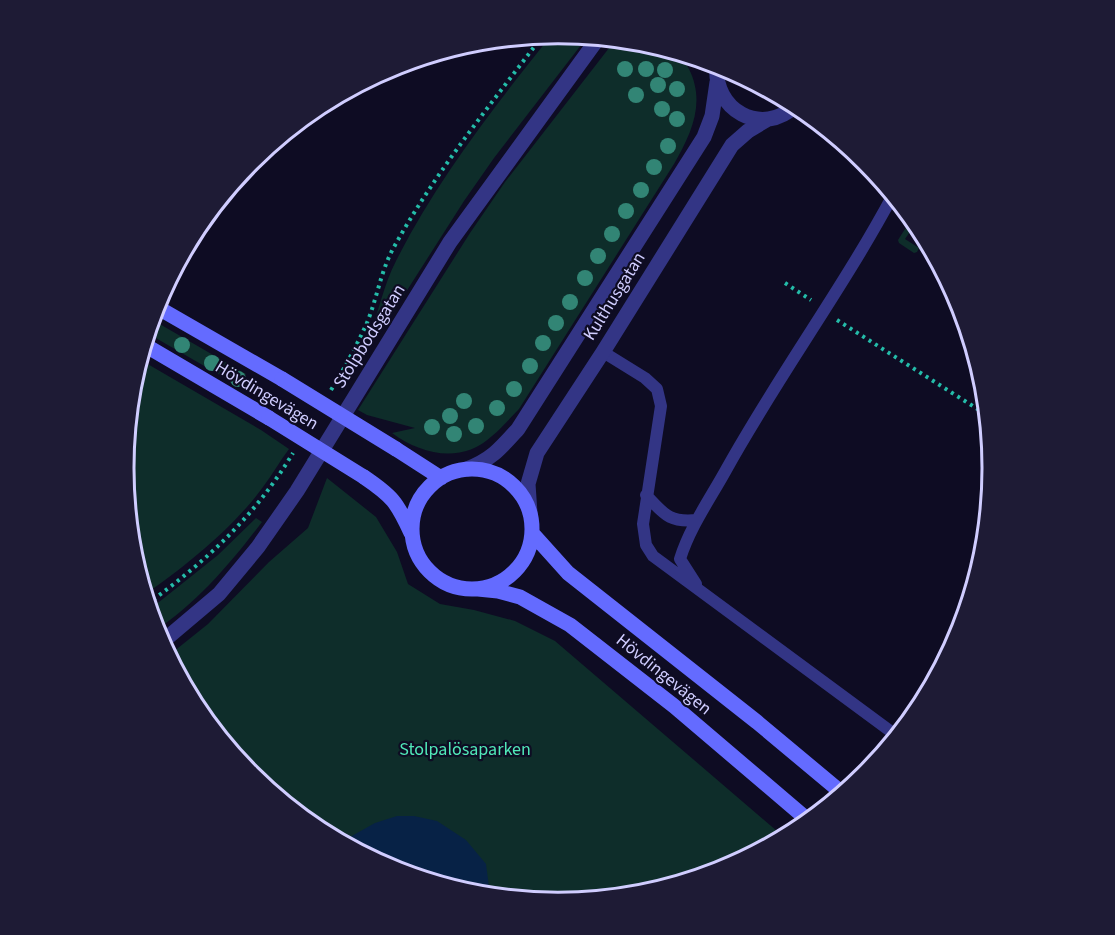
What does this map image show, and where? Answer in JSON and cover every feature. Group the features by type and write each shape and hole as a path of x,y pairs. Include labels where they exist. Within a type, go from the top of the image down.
{"street":[{"name":"Stolpbodsgatan","path":"169,636 219,594 258,547 297,491 450,242 593,45"},
{"name":"Kulthusgatan","path":"467,469 486,461 518,429 704,137 712,116 717,75"},
{"path":"717,82 730,106 741,114 754,119 768,119"},
{"name":"Kulthusgatan","path":"530,513 528,484 537,453 732,145 748,131 787,111"},
{"name":"Hövdingevägen","path":"164,311 282,380 441,478"},
{"name":"Hövdingevägen","path":"151,349 270,418 384,490 399,506 417,555 428,570 442,581 459,588 498,591 520,597 570,625 675,706 802,814"},
{"path":"412,537 412,520 417,503 427,489 441,478 467,469 484,470 499,475 513,485 523,498 530,513 532,533 530,547 524,560 504,580 478,589"},
{"name":"Hövdingevägen","path":"532,533 568,573 757,722 835,787"}],"lane":[{"path":"699,589 680,559 688,535 744,438 871,237 889,203"},
{"path":"603,352 645,378 657,389 661,406 643,524 646,545 653,556 890,731"},
{"path":"646,495 666,516 681,522 697,520"}],"path":[{"path":"330,392 366,324 392,250 420,202 536,44"},
{"path":"785,283 817,303"},
{"path":"837,320 977,409"},
{"path":"154,599 183,578 239,526 266,496 296,449"}],"green space":[{"path":"544,44 582,44 494,158 376,339 370,334 385,288 412,231 448,172"},
{"path":"610,47 686,64 694,82 696,106 691,130 680,153 519,409 496,433 480,445 468,450 442,453 416,447 392,433 415,428 367,415 358,410 505,182"},
{"path":"906,227 910,232 905,239 919,248 917,252 914,253 898,240"},
{"path":"159,324 246,374 239,386 154,337"},
{"path":"147,364 261,430 289,449 263,487 238,517 176,572 152,589 137,523 134,495 134,440"},
{"name":"Stolpalösaparken","path":"327,478 376,517 397,552 408,584 440,604 515,621 555,641 776,830 720,859 667,877 613,888 558,892 502,888 448,877 395,859 345,835 299,804 239,747 205,703 175,650 208,624 269,562 308,528"},
{"path":"256,518 262,522 200,595 164,625 156,604 218,555"}],"water":[{"path":"397,816 414,816 437,821 466,840 486,864 489,886 421,869 349,837 375,823"}]}
